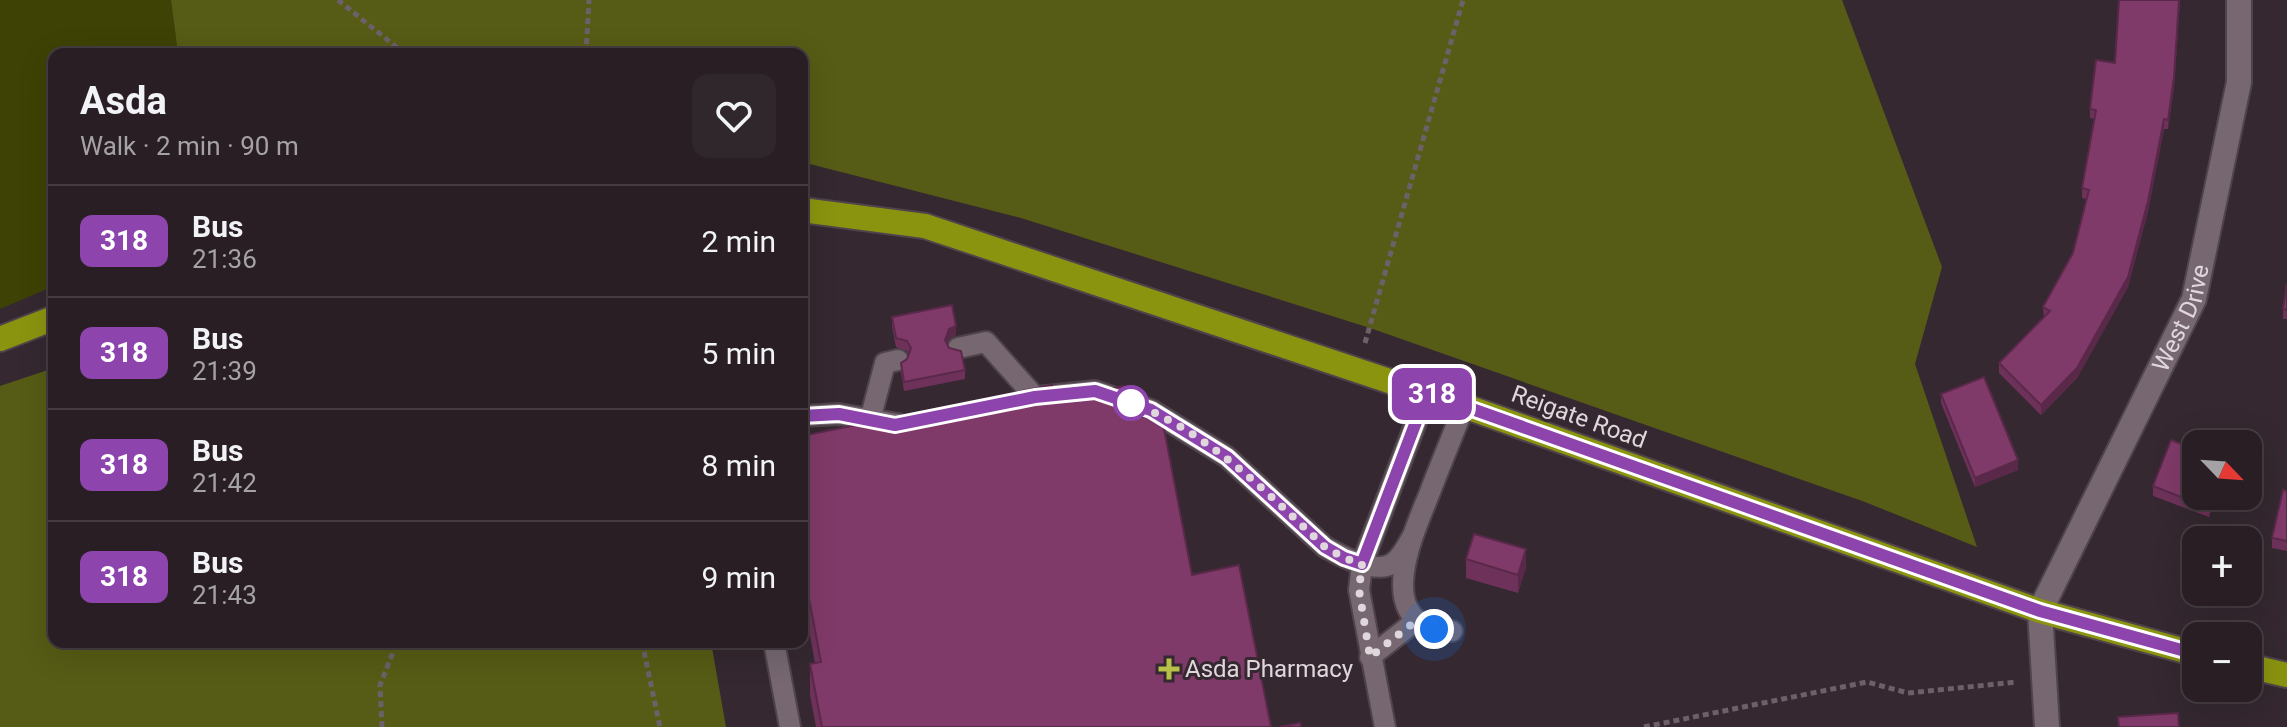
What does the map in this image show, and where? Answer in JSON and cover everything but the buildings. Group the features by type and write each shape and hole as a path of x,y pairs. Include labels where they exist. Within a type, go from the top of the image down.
{"highway":[{"name":"Reigate Road","path":"808,211 925,226 1427,393 2040,611 2182,650"},
{"path":"0,339 48,320"},
{"path":"2262,669 2287,675"}],"street":[{"name":"West Drive","path":"2040,611 2194,299 2239,82 2239,0"},
{"path":"2040,611 2047,727"}],"lane":[{"path":"958,348 986,342 1035,397"},
{"path":"870,420 885,363 898,360"},
{"path":"1004,403 1095,391 1151,410 1227,457 1325,547 1362,564 1377,568 1391,566 1412,537"},
{"path":"1385,727 1359,590 1362,564 1427,393"},
{"path":"1452,631 1434,629 1417,620 1406,606 1402,587 1412,537 1464,406"},
{"path":"808,416 839,414 895,425 911,422"},
{"path":"1370,657 1417,620"},
{"path":"775,648 790,727"}],"path":[{"path":"338,0 398,48"},
{"path":"586,48 589,0"},
{"path":"1356,370 1463,0"},
{"path":"382,727 380,685 395,648"},
{"path":"643,648 660,727"},
{"path":"1644,727 1867,682 1908,693 2042,679"}],"shaded area":[{"path":"0,0 171,0 177,48 48,48 48,289 0,309"}],"green space":[{"path":"171,0 1842,0 1942,267 1915,364 1977,547 1865,502 1370,328 1021,218 808,164 808,48 177,48"},
{"path":"48,370 48,648 712,648 726,727 0,727 0,386"}],"bus line":[{"name":"318","path":"808,416 839,414 895,425 1035,397 1095,391 1151,410 1227,457 1325,547 1362,564 1427,393 2040,611 2182,650"}],"place":[{"name":"Asda Pharmacy","path":"1169,669"}],"route":[{"path":"1131,403 1123,400 1151,410 1227,457 1325,547 1362,564 1359,590 1370,657 1417,620 1434,629"}]}
